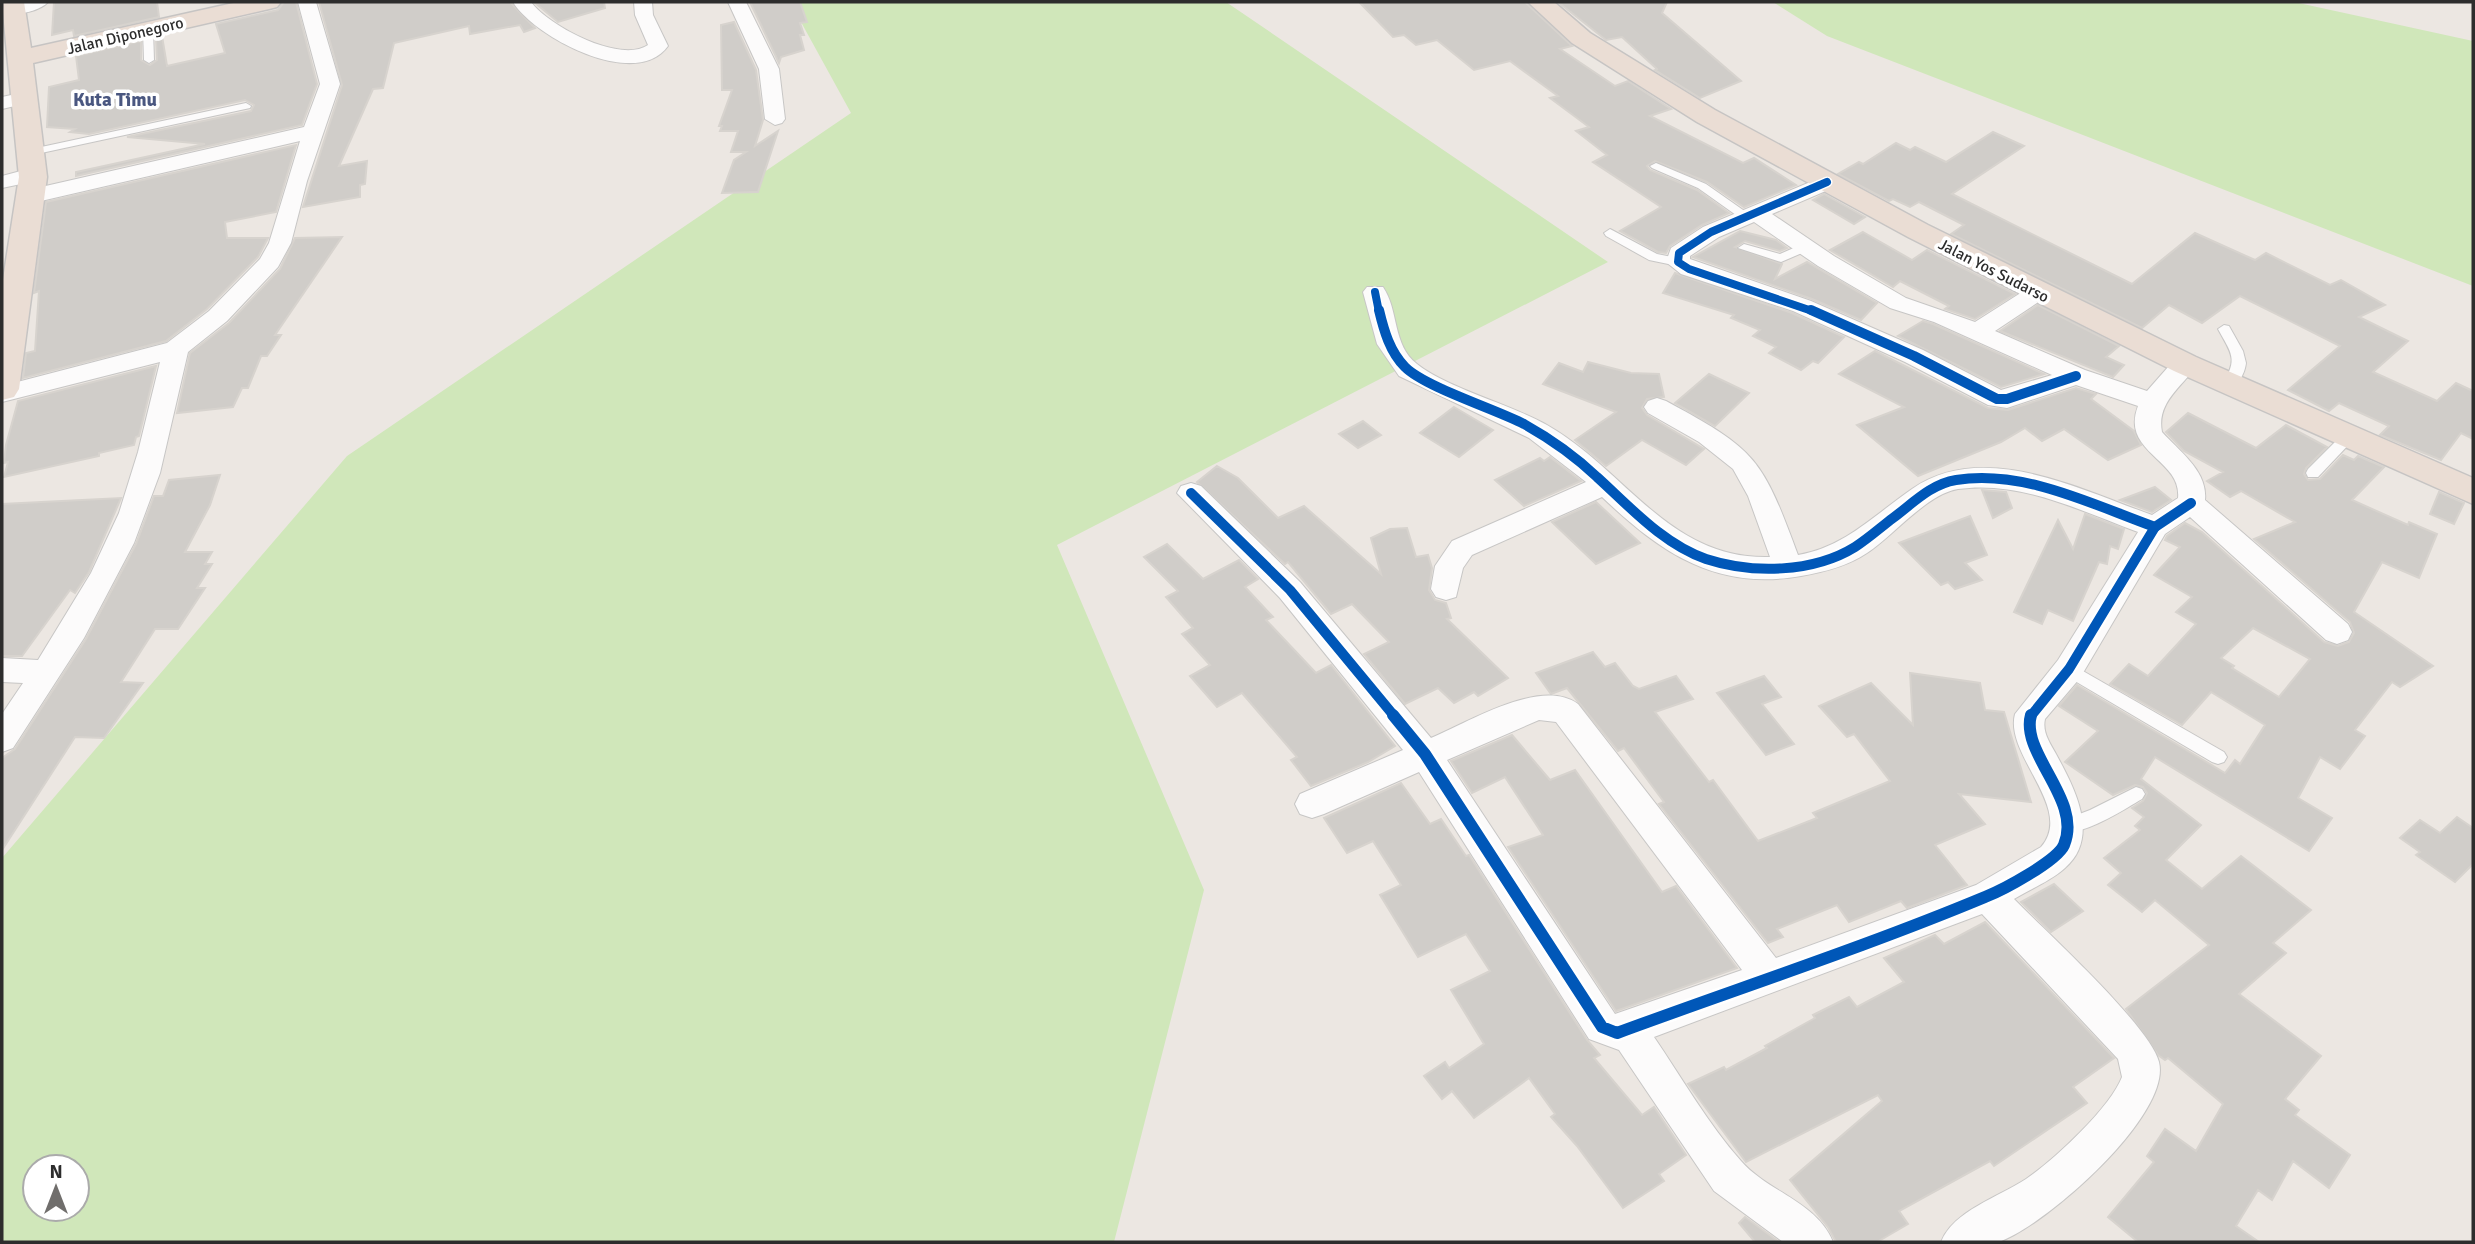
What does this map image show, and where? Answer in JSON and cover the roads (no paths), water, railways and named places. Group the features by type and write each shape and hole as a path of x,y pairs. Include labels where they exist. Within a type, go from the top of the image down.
{"highway":[{"name":"Jalan Diponegoro","path":"21,58 269,2"},
{"name":"Jalan Yos Sudarso","path":"1540,2 1581,38 1613,59 1706,117 1827,182 2038,292 2185,364 2473,492"},
{"path":"3,371 31,174 13,100 21,58 13,6"}],"street":[{"path":"13,6 39,2"},
{"path":"2,394 128,364 176,349 236,298 274,255 311,132 330,84 307,2"},
{"path":"522,2 526,11 541,23 598,49 631,58 654,51 659,46 644,15 643,2"},
{"path":"737,2 769,69 775,119"},
{"path":"2,182 31,174 311,132"},
{"path":"1827,182 1711,232 1679,254 1678,262 1689,269 1818,285 1898,303 1943,317 2076,376 2152,402"},
{"path":"1751,215 1805,247 1818,285 1914,356 1997,399 2007,399 2076,376"},
{"path":"1375,292 1390,349 1408,370 1556,443 1588,467 1670,541 1705,559 1754,568 1788,566 1828,559 1854,547 1913,499 1934,486 1956,479 2020,482 2155,527"},
{"path":"1976,332 2038,292"},
{"path":"2,738 95,593 133,512 176,349"},
{"path":"1191,493 1290,590 1424,754 1602,1027 1616,1033 1988,896 2053,858 2064,845 2067,826 2057,787 2031,738 2028,725 2031,714 2069,669 2155,527 2191,503 2193,496 2187,476 2149,434 2146,426 2152,402 2185,364"},
{"path":"1657,407 1710,437 1739,459 1751,474 1788,566"},
{"path":"1446,589 1449,566 1462,548 1605,485"},
{"path":"2191,503 2337,632"},
{"path":"2,670 46,672"},
{"path":"1312,804 1536,707 1559,707 1567,713 1769,977"},
{"path":"1972,1240 2040,1194 2083,1159 2137,1091 2141,1077 2140,1062 2131,1046 1988,896"},
{"path":"1628,1030 1728,1177 1813,1242"}],"lane":[{"path":"148,30 149,60"},
{"path":"31,174 246,106"},
{"path":"1656,166 1702,186 1751,215"},
{"path":"1609,233 1653,257 1678,262"},
{"path":"1744,248 1781,258 1805,247"},
{"path":"2224,329 2241,359 2240,371 2229,384"},
{"path":"2313,474 2349,436"},
{"path":"2069,669 2218,757"},
{"path":"2067,826 2096,816 2136,794"}],"district":[{"name":"Kuta Timu","path":"115,99"}]}
